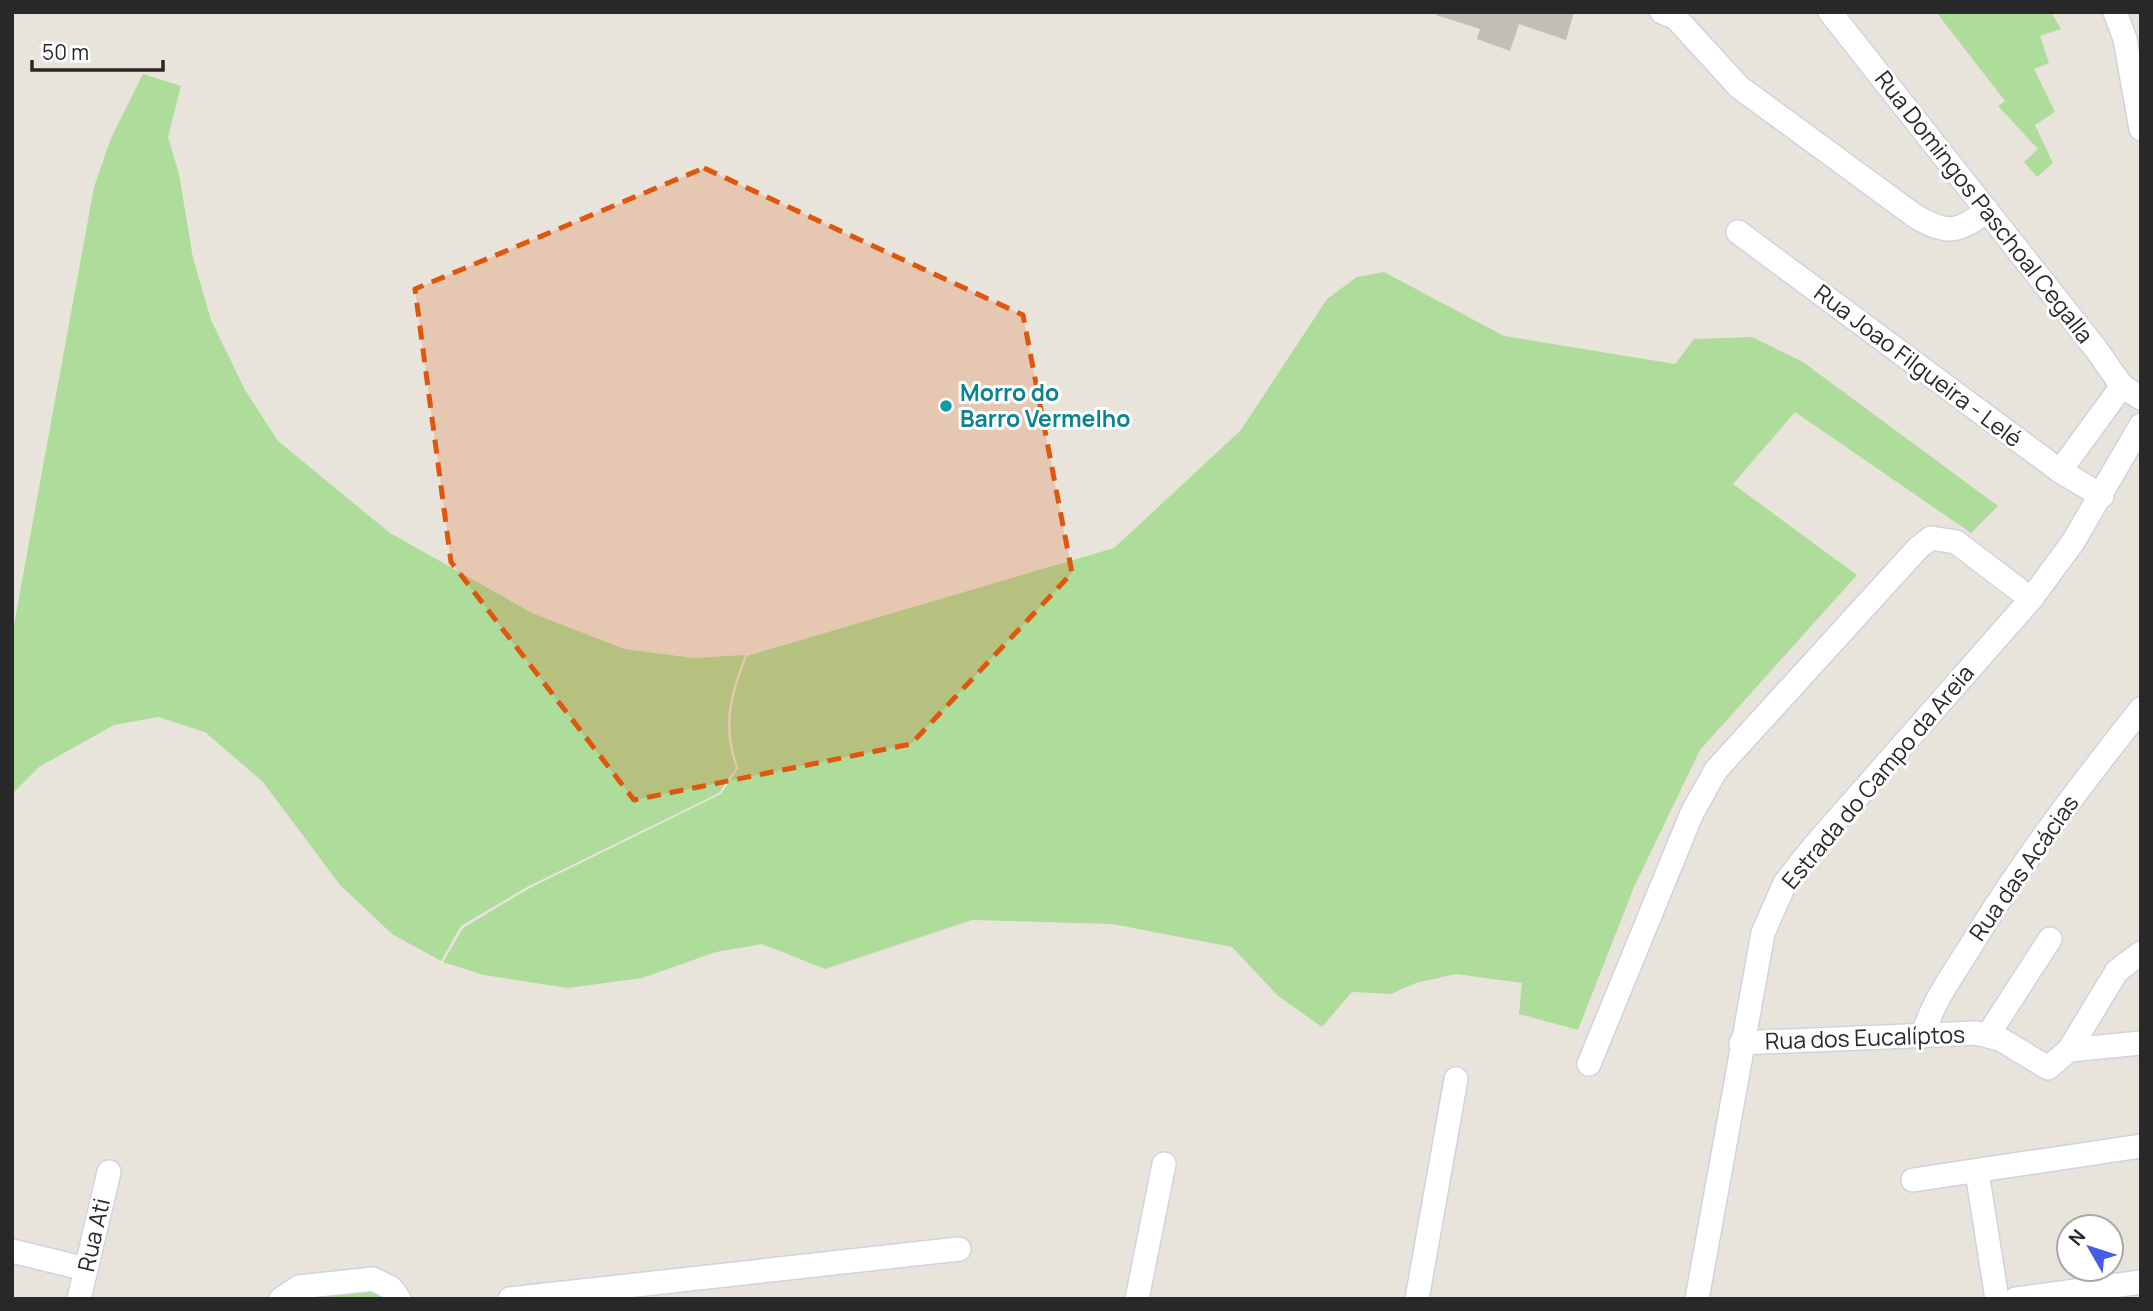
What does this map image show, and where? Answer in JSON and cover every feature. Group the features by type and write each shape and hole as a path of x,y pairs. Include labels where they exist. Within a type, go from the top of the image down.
{"street":[{"path":"1662,12 1683,25 1739,87 1931,226 1957,229 1970,224 1987,210"},
{"name":"Rua Domingos Paschoal Cegalla","path":"1830,12 2131,392"},
{"path":"2115,12 2133,44 2141,129"},
{"name":"Rua Joao Filgueira - Lelé","path":"1738,232 2060,471 2102,496"},
{"path":"2060,471 2131,392"},
{"name":"Estrada do Campo da Areia","path":"1697,1299 1741,1043 1763,933 1785,883 2031,599 2102,496 2141,425"},
{"path":"1589,1064 1692,813 1716,770 1918,548 1931,538 1956,542 2031,599"},
{"name":"Rua das Acácias","path":"1923,1036 1933,1007 1998,901 2036,845 2141,709"},
{"path":"1988,1035 2050,939"},
{"path":"2069,1050 2117,971 2141,953"},
{"name":"Rua dos Eucalíptos","path":"1741,1043 1988,1035 2048,1068 2069,1050 2141,1043"},
{"path":"1418,1299 1456,1079"},
{"path":"1913,1180 2141,1146"},
{"path":"1137,1299 1164,1164"},
{"name":"Rua Ati","path":"79,1299 109,1171"},
{"path":"1977,1172 1997,1299"},
{"path":"510,1299 959,1249"},
{"path":"12,1251 86,1269"},
{"path":"282,1299 299,1287 373,1279 391,1288 399,1299"},
{"path":"2015,1299 2141,1282"}],"highlighted area":[{"path":"704,168 1023,315 1072,573 911,744 634,800 451,562 415,289"}],"green space":[{"path":"1936,12 2051,12 2061,29 2040,36 2049,63 2034,69 2055,112 2035,125 2053,163 2037,177 2024,162 2038,149 1998,106 2005,101"},
{"path":"143,74 181,86 168,137 179,174 193,258 211,320 245,390 278,441 390,533 532,613 624,649 693,658 745,655 729,711 729,738 736,768 719,793 527,887 461,926 441,961 392,934 340,885 263,782 205,732 158,717 114,725 39,767 12,794 12,636 94,187 111,138"},
{"path":"1384,272 1504,336 1675,364 1694,339 1752,337 1803,362 1998,506 1971,533 1795,412 1733,484 1857,575 1700,750 1634,887 1578,1030 1519,1014 1522,983 1456,974 1416,983 1391,994 1352,992 1322,1027 1278,996 1232,947 1112,924 972,920 825,969 762,944 716,952 642,978 568,988 484,975 443,962 463,928 528,889 721,794 738,768 731,738 731,711 747,656 1114,548 1241,430 1327,299 1357,277"},
{"path":"375,1287 391,1299 287,1299"}],"building":[{"path":"1437,12 1574,12 1566,40 1519,24 1510,51 1477,39 1480,29 1436,15"}],"place":[{"name":"Morro do Barro Vermelho","path":"946,406"}]}
